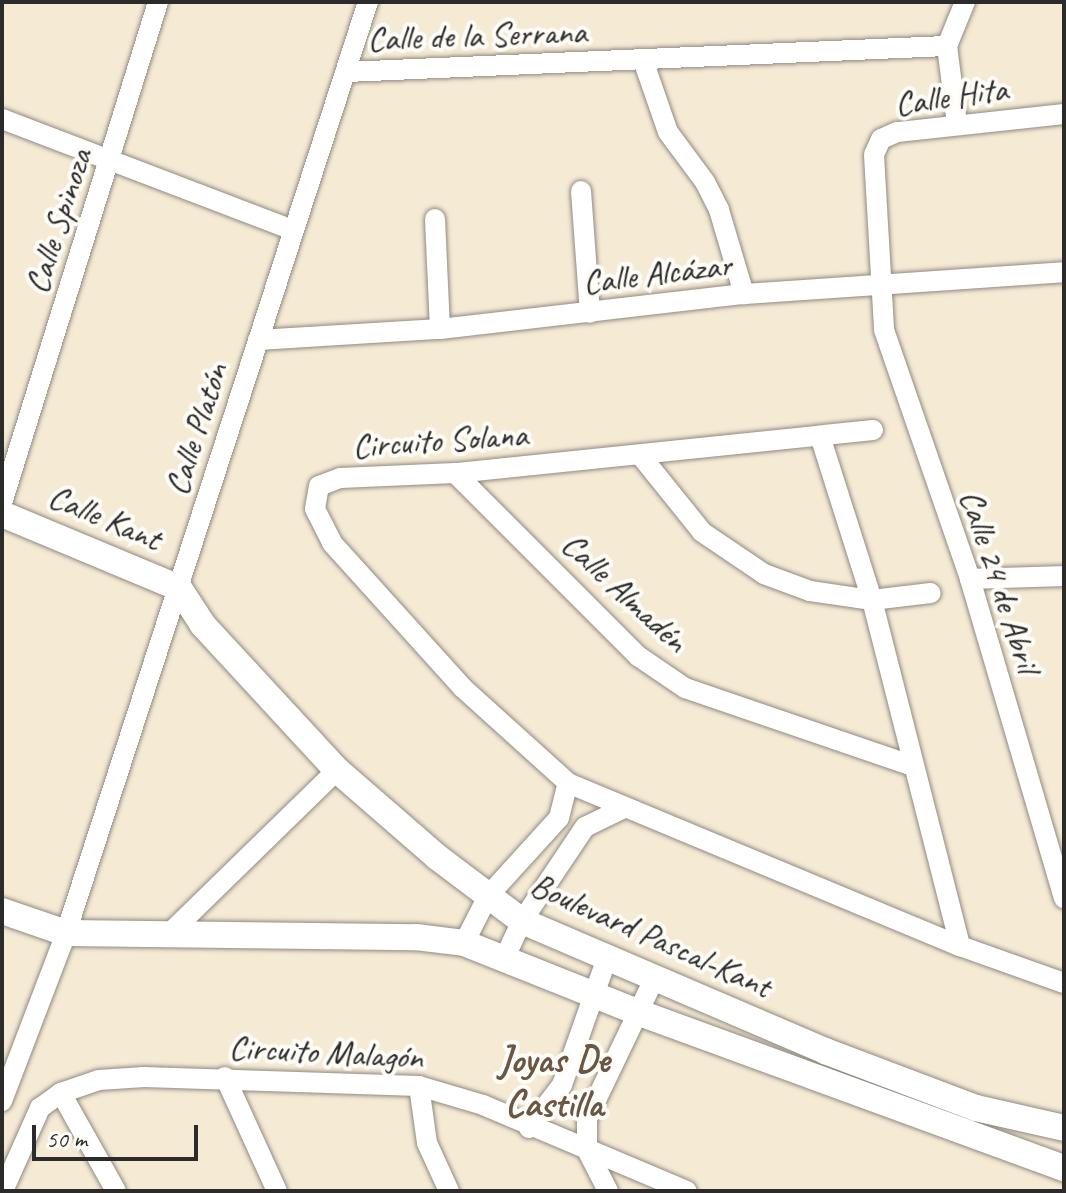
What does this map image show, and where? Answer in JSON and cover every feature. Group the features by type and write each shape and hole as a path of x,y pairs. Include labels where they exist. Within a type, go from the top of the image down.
{"street":[{"name":"Calle Spinoza","path":"2,503 112,160 158,2"},
{"name":"Calle Platón","path":"2,1101 66,933 368,2"},
{"path":"957,124 947,46 965,2"},
{"name":"Calle de la Serrana","path":"346,72 947,46"},
{"path":"643,60 668,132 705,182 719,210 744,294"},
{"name":"Calle Hita","path":"874,171 881,139 957,124 1064,114"},
{"path":"2,119 293,230"},
{"name":"Calle 24 de Abril","path":"874,171 885,284 884,330 970,579 1064,898"},
{"path":"581,191 590,313"},
{"path":"435,219 440,329"},
{"name":"Calle Alcázar","path":"258,340 440,329 744,294 1064,272"},
{"name":"Circuito Solana","path":"873,430 821,439 770,440 641,456 327,481 315,495 320,525 463,688 568,783 622,809 960,946 1064,983"},
{"path":"821,439 872,600 960,946"},
{"path":"641,456 702,532 731,555 810,591 872,600 931,593"},
{"name":"Calle Almadén","path":"455,473 638,656 685,688 913,766"},
{"name":"Calle Kant","path":"2,514 179,588"},
{"path":"970,579 1064,576"},
{"name":"Boulevard Pascal-Kant","path":"179,588 203,625 337,770 522,921 653,981 976,1108 1064,1128"},
{"path":"170,933 337,770"},
{"path":"464,943 488,896 559,818 568,783"},
{"path":"506,955 522,921 585,827 622,809"},
{"name":"Boulevard Pascal-Kant","path":"2,911 66,933 170,933 464,943 506,955 637,1012 1064,1168"},
{"path":"529,1128 562,1085 591,993 606,961"},
{"path":"608,1191 587,1150 591,1100 653,981"},
{"path":"225,1077 277,1191"},
{"name":"Circuito Malagón","path":"3,1191 40,1108 61,1093 99,1080 225,1077 419,1086 483,1105 529,1128 687,1191"},
{"path":"419,1086 427,1143 449,1191"},
{"path":"61,1093 116,1191"}],"district":[{"name":"Joyas De Castilla","path":"554,1082"}]}
